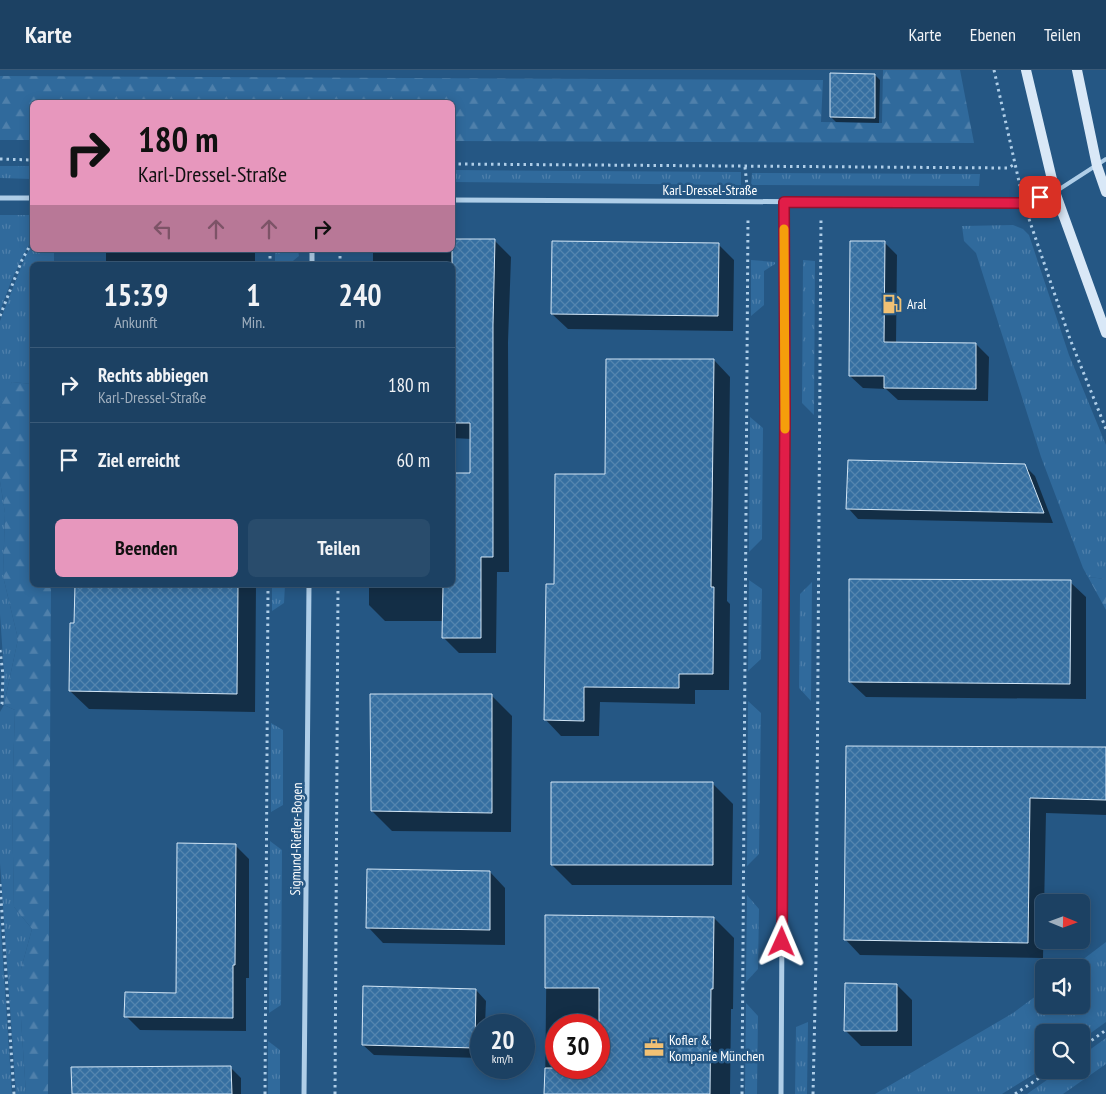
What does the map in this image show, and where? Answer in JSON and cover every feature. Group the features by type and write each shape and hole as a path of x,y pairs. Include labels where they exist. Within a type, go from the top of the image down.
{"main road":[{"path":"1026,70 1055,192 1106,333"},
{"path":"1077,70 1097,166 1106,192"}],"street":[{"name":"Karl-Dressel-Straße","path":"455,200 1025,203 1055,192"},
{"path":"0,198 30,198"},
{"path":"781,1094 785,409 784,202"},
{"name":"Sigmund-Riefler-Bogen","path":"304,1094 309,587"}],"lane":[{"path":"1055,192 1106,160"}],"path":[{"path":"994,70 1025,203 1070,339 1106,429"},
{"path":"0,159 30,160"},
{"path":"455,164 1008,168 1015,164"},
{"path":"742,1094 748,202"},
{"path":"813,1094 816,960 821,202"},
{"path":"0,316 19,267 30,246"},
{"path":"265,1094 268,587"},
{"path":"335,1094 338,587"},
{"path":"0,650 3,675 2,704 0,707"},
{"path":"0,884 14,1094"},
{"path":"1090,1042 1106,1030"},
{"path":"1015,1094 1038,1079"}],"green space":[{"path":"883,70 960,70 974,143 455,141 455,100 30,100 30,140 0,140 0,76 823,80 821,122 882,123"},
{"path":"0,166 30,166 30,179 0,178"},
{"path":"455,170 741,172 741,185 455,182"},
{"path":"752,173 980,174 979,186 751,185"},
{"path":"0,215 30,215 30,243 12,279 0,311"},
{"path":"1013,225 1023,229 1029,235 1069,355 1106,445 1106,579 1088,577 1083,568 1041,457 976,253 964,241 962,226"},
{"path":"30,248 30,252 54,252 54,262 30,262 30,384 12,382 0,408 0,321"},
{"path":"275,252 298,252 299,256 292,262 275,262"},
{"path":"751,260 775,262 775,264 764,271 764,305 751,316"},
{"path":"803,260 815,261 814,415 802,403"},
{"path":"12,382 30,384 30,587 51,587 48,1094 26,1094 21,1019 21,969 32,929 14,907 12,804 15,710 4,705 18,639 3,576 5,513 0,481 0,408 4,395"},
{"path":"750,417 763,428 762,539 749,552"},
{"path":"0,481 5,513 3,576 18,639 4,705 0,614"},
{"path":"1088,577 1106,579 1106,610"},
{"path":"749,580 762,589 761,659 748,671"},
{"path":"812,582 811,701 799,688 800,594"},
{"path":"272,587 285,587 284,603 272,611"},
{"path":"748,701 761,713 759,854 747,866"},
{"path":"4,705 15,710 12,804 14,907 32,929 21,969 21,1019 26,1094 16,1094 0,863 0,712"},
{"path":"271,723 283,730 283,805 271,812"},
{"path":"270,841 282,850 281,1005 269,1013"},
{"path":"747,895 759,909 758,969 746,982"},
{"path":"0,916 12,1094 0,1094"},
{"path":"1106,942 1106,1022 1090,1034 1090,1024 1035,1024 1035,1074 1002,1094 875,1094 1013,1013 1035,997 1035,1014 1090,1014 1090,959 1084,959"},
{"path":"746,1003 758,1016 757,1094 745,1094"},
{"path":"808,1022 807,1094 795,1094 796,1027"},
{"path":"1106,1038 1106,1064 1090,1075 1090,1050"},
{"path":"268,1041 280,1050 280,1094 268,1094"},
{"path":"1048,1079 1084,1079 1063,1094 1027,1094"}],"building":[{"path":"830,73 875,74 875,118 830,117"},
{"path":"455,239 495,239 493,557 481,557 481,638 442,638 443,587 455,587 455,473 470,473 470,423 455,423 455,262 452,262 452,252 455,252"},
{"path":"552,241 719,243 718,316 551,314"},
{"path":"850,241 885,241 884,342 976,343 976,389 884,388 884,376 849,376"},
{"path":"606,359 714,359 711,587 714,587 713,674 679,674 679,688 584,687 584,721 544,720 546,584 554,584 555,474 605,474"},
{"path":"848,460 1025,464 1044,513 846,509"},
{"path":"849,579 1071,580 1070,684 849,682"},
{"path":"75,587 238,587 237,694 69,691 70,623 74,623"},
{"path":"370,694 492,694 492,813 371,811"},
{"path":"846,746 1106,747 1106,800 1030,798 1028,943 844,940"},
{"path":"551,782 713,782 713,865 551,865"},
{"path":"177,843 236,844 233,1018 124,1017 125,992 176,993"},
{"path":"367,869 490,871 490,930 366,928"},
{"path":"545,915 714,917 710,1094 544,1094 545,1068 545,1079 610,1079 610,1014 599,1014 599,988 545,988"},
{"path":"845,983 897,984 897,1031 844,1031"},
{"path":"363,986 476,989 476,1014 470,1014 470,1048 362,1045"},
{"path":"231,1066 232,1094 72,1094 71,1067"}],"slow traffic":[{"path":"784,229 785,429"}],"place":[{"name":"Aral","path":"892,304"},
{"name":"Kofler & Kompanie München","path":"654,1048"}],"route":[{"path":"782,942 785,409 784,202 1025,203 1040,197"}]}
